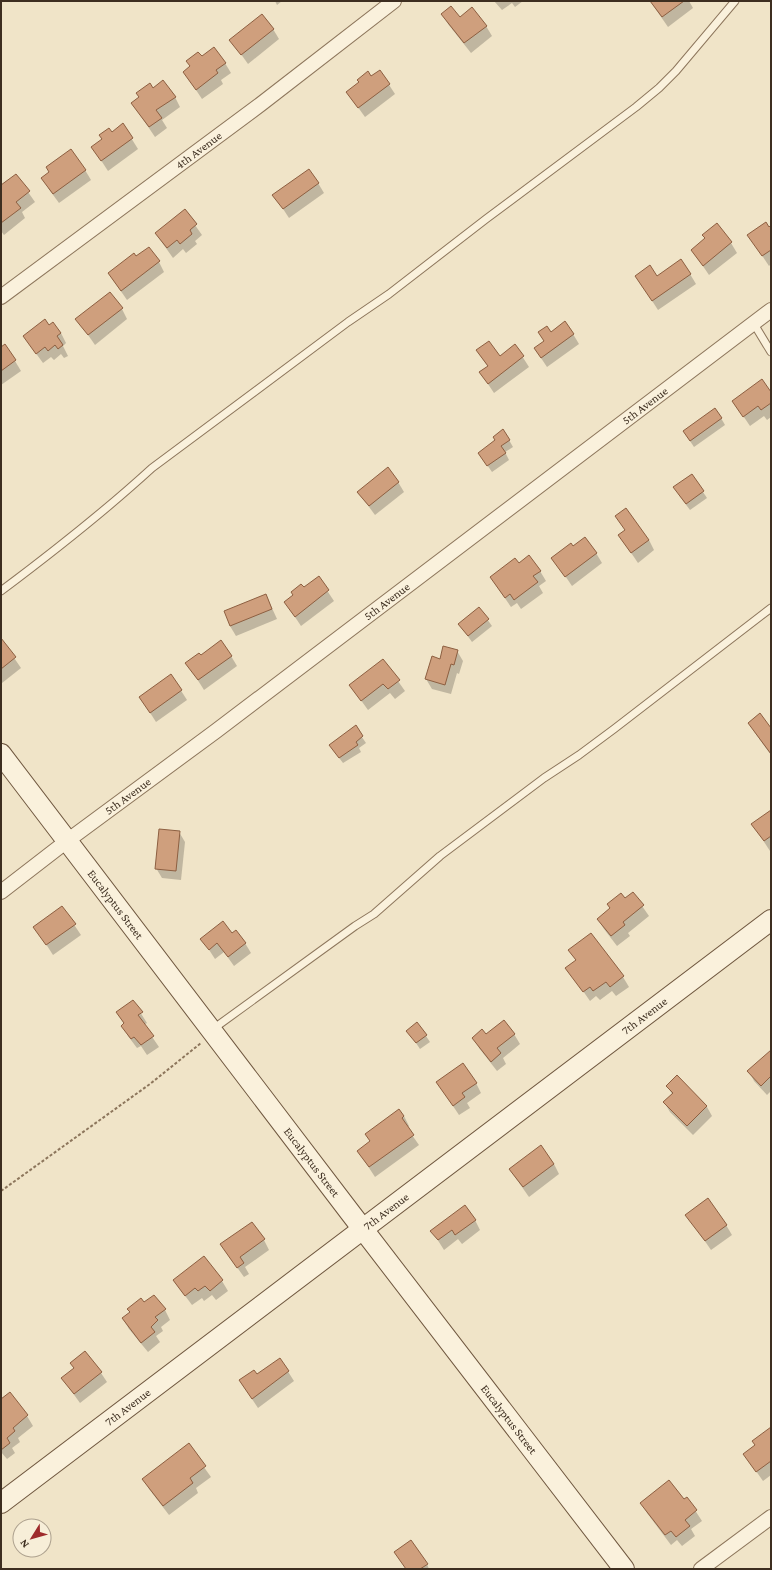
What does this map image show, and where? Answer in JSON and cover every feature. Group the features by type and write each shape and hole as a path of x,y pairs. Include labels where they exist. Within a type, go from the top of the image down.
{"main road":[{"name":"Eucalyptus Street","path":"1,754 624,1569"},
{"name":"7th Avenue","path":"1,1503 362,1228 771,920"}],"street":[{"name":"4th Avenue","path":"1,297 261,104 394,1"},
{"name":"5th Avenue","path":"1,892 67,841 216,732 771,310"},
{"path":"701,1569 771,1517"}],"lane":[{"path":"1,591 63,544 124,494 152,468 348,322 388,294 636,107 659,88 676,71 736,1"},
{"path":"754,324 771,352"},
{"path":"211,1030 355,926 374,914 440,856 544,778 608,734 771,608"}],"path":[{"path":"1,1191 150,1084 200,1043 211,1030"}],"building":[{"path":"650,1 684,1 662,17"},
{"path":"451,6 460,17 472,7 487,26 464,43 441,14"},
{"path":"262,14 274,29 241,55 229,40"},
{"path":"214,47 226,63 216,70 218,73 196,90 183,72 190,66 186,61 198,52 202,56"},
{"path":"380,70 390,84 358,108 346,92 359,82 357,80 368,71 371,76"},
{"path":"163,80 176,97 156,110 162,118 149,127 131,103 139,97 136,93 150,83 153,88"},
{"path":"123,123 133,138 101,161 91,147 102,139 99,135 109,128 112,132"},
{"path":"71,149 86,170 53,194 41,178 49,172 46,167"},
{"path":"309,169 319,183 283,209 272,195"},
{"path":"16,174 30,191 16,202 21,208 1,223 1,185"},
{"path":"185,209 197,224 190,230 192,234 180,244 177,240 167,248 155,233"},
{"path":"766,222 769,227 771,225 771,250 762,256 747,235"},
{"path":"717,223 732,242 703,266 691,250 705,238 702,235"},
{"path":"149,247 160,261 121,291 108,273 134,253 136,256"},
{"path":"681,259 691,274 652,301 635,276 650,265 657,276"},
{"path":"110,292 123,308 88,335 75,319"},
{"path":"45,319 49,325 53,322 61,333 57,336 63,345 58,349 55,345 48,351 45,347 36,354 23,336"},
{"path":"565,321 574,334 541,358 534,348 544,341 538,332 547,326 551,332"},
{"path":"489,341 500,356 515,344 524,356 488,384 479,372 488,366 476,350"},
{"path":"5,344 16,360 1,371 1,347"},
{"path":"762,379 771,392 771,403 761,410 758,406 743,417 732,401"},
{"path":"715,408 722,418 690,441 683,431"},
{"path":"503,429 510,440 501,446 506,453 487,466 478,453 495,440 493,437"},
{"path":"388,467 399,482 369,506 357,492"},
{"path":"692,474 704,491 686,504 673,487"},
{"path":"626,508 649,540 631,553 618,535 625,530 615,516"},
{"path":"585,537 597,553 565,577 551,558 571,543 573,546"},
{"path":"529,555 541,571 533,576 538,582 514,600 510,594 505,598 490,577 515,558 519,563"},
{"path":"319,576 329,590 295,617 284,602 293,595 291,592 301,584 304,587"},
{"path":"266,594 272,609 230,626 224,611"},
{"path":"479,607 489,619 468,636 458,624"},
{"path":"1,638 16,657 1,669"},
{"path":"221,640 232,656 198,680 185,663 199,653 201,655"},
{"path":"443,646 458,650 454,665 451,664 445,685 425,679 432,656 440,659"},
{"path":"383,659 400,680 388,689 383,684 361,701 349,685"},
{"path":"171,674 182,690 150,713 139,697"},
{"path":"760,713 771,728 771,754 748,723"},
{"path":"356,725 363,736 356,742 358,745 339,758 329,745"},
{"path":"771,810 771,836 764,841 751,824"},
{"path":"159,829 180,831 176,871 155,869"},
{"path":"633,892 644,905 623,922 625,925 611,936 597,919 610,908 607,904 621,893 625,898"},
{"path":"62,906 76,924 46,945 33,927"},
{"path":"223,921 232,933 236,930 246,943 228,957 217,943 209,950 200,939"},
{"path":"591,933 624,976 610,987 606,982 593,991 590,987 583,992 565,968 576,960 568,950"},
{"path":"133,1000 143,1012 138,1015 154,1036 141,1045 134,1037 131,1039 121,1026 124,1023 116,1012"},
{"path":"504,1020 515,1034 497,1048 501,1053 491,1062 472,1038 482,1029 486,1034"},
{"path":"417,1022 427,1035 416,1043 406,1031"},
{"path":"771,1050 771,1076 761,1086 747,1071"},
{"path":"463,1063 477,1083 462,1093 465,1097 453,1106 436,1082"},
{"path":"677,1075 707,1106 687,1126 663,1102 673,1093 666,1086"},
{"path":"399,1109 404,1116 402,1118 414,1135 369,1167 357,1151 370,1141 365,1134"},
{"path":"541,1145 554,1164 523,1187 509,1169"},
{"path":"708,1198 727,1225 705,1241 685,1215"},
{"path":"465,1205 476,1220 455,1235 452,1230 438,1240 430,1231"},
{"path":"252,1222 265,1239 240,1257 244,1263 237,1268 220,1244"},
{"path":"204,1256 223,1280 210,1291 205,1286 198,1291 195,1288 185,1296 173,1280"},
{"path":"154,1295 166,1309 155,1317 158,1320 151,1327 155,1332 141,1343 122,1318 130,1312 127,1309 141,1298 144,1302"},
{"path":"85,1351 102,1372 74,1394 61,1378 74,1368 70,1363"},
{"path":"280,1358 289,1371 252,1399 239,1380 254,1370 257,1374"},
{"path":"10,1392 28,1415 13,1428 15,1431 7,1438 10,1443 1,1450 1,1399"},
{"path":"771,1427 771,1461 756,1472 743,1454 755,1445 752,1441"},
{"path":"189,1443 206,1466 190,1478 193,1483 163,1506 142,1479"},
{"path":"669,1480 684,1499 687,1497 697,1510 685,1520 690,1526 676,1537 671,1531 665,1535 640,1503"},
{"path":"411,1540 428,1564 420,1569 406,1569 394,1552"}]}
